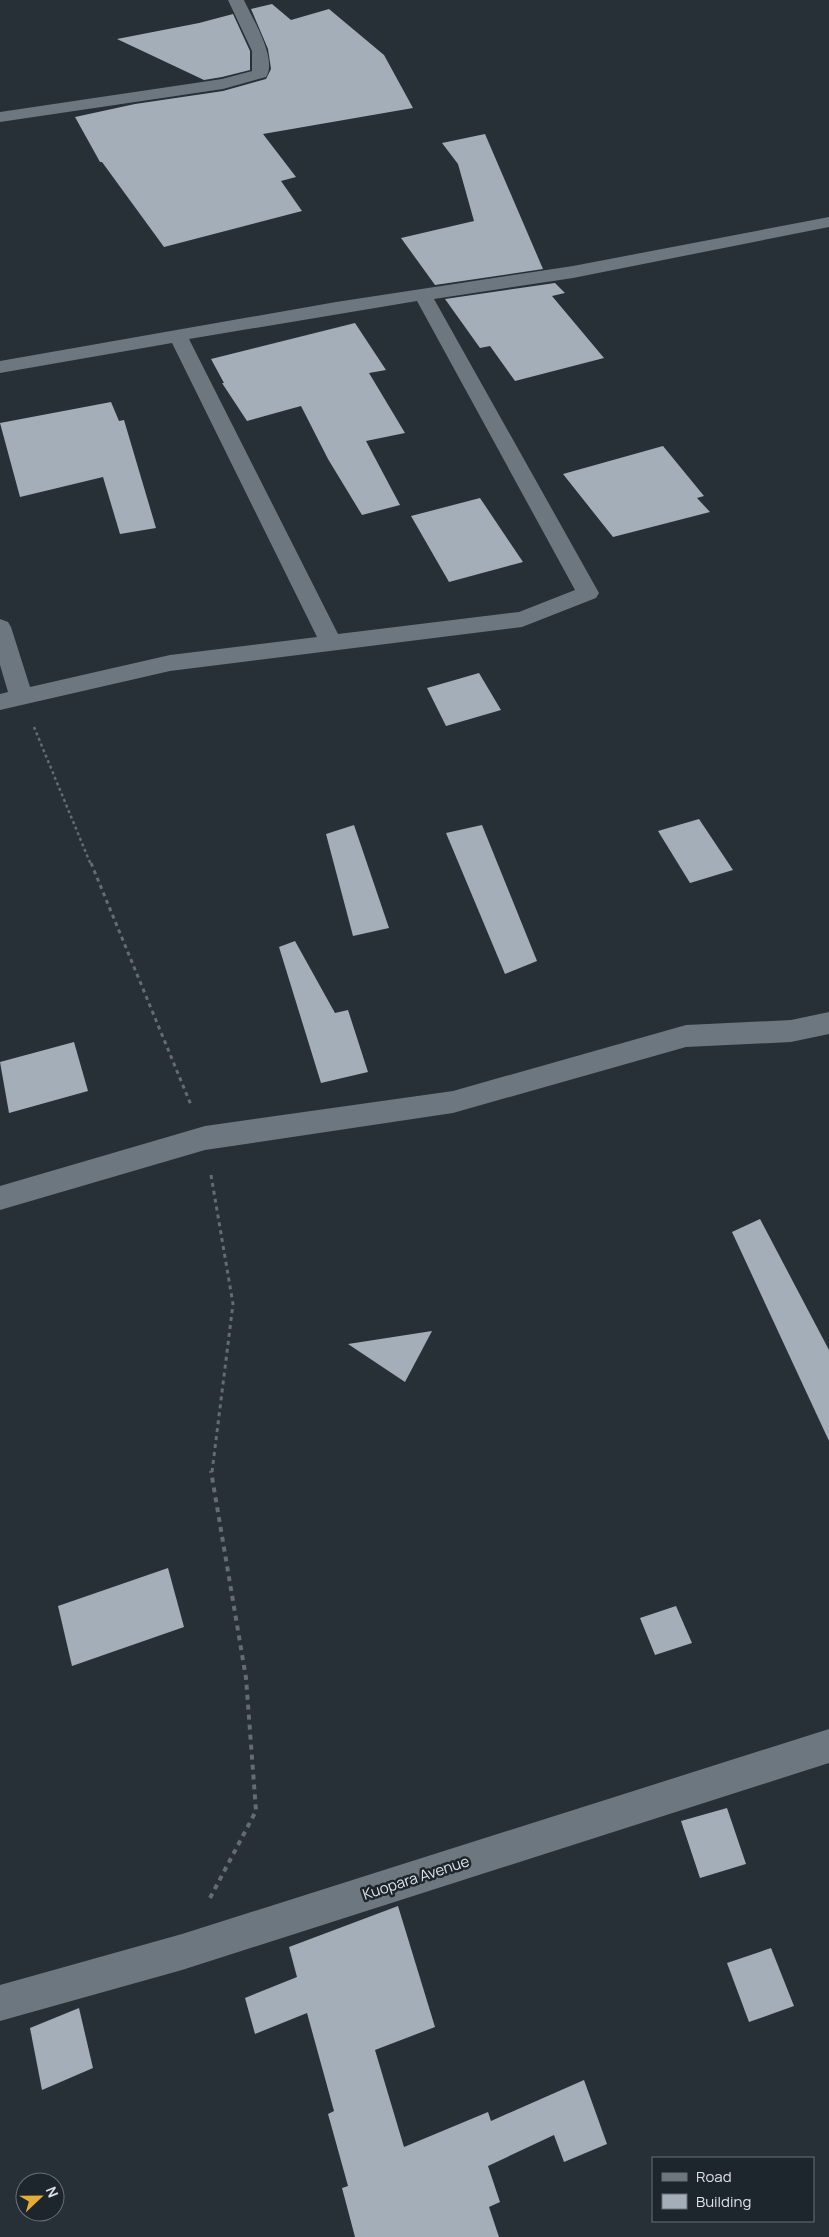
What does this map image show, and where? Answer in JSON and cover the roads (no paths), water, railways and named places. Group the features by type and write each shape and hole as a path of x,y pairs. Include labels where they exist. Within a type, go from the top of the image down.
{"street":[{"path":"0,117 223,84 260,74 260,51 236,0"},
{"path":"0,367 423,295 573,272 829,222"},
{"path":"0,627 10,699 170,663 522,619 588,593 423,295"},
{"path":"178,336 332,644"},
{"path":"0,1198 205,1138 453,1102 686,1036 791,1031 829,1022"},
{"name":"Kuopara Avenue","path":"0,2003 182,1952 829,1746"}]}
